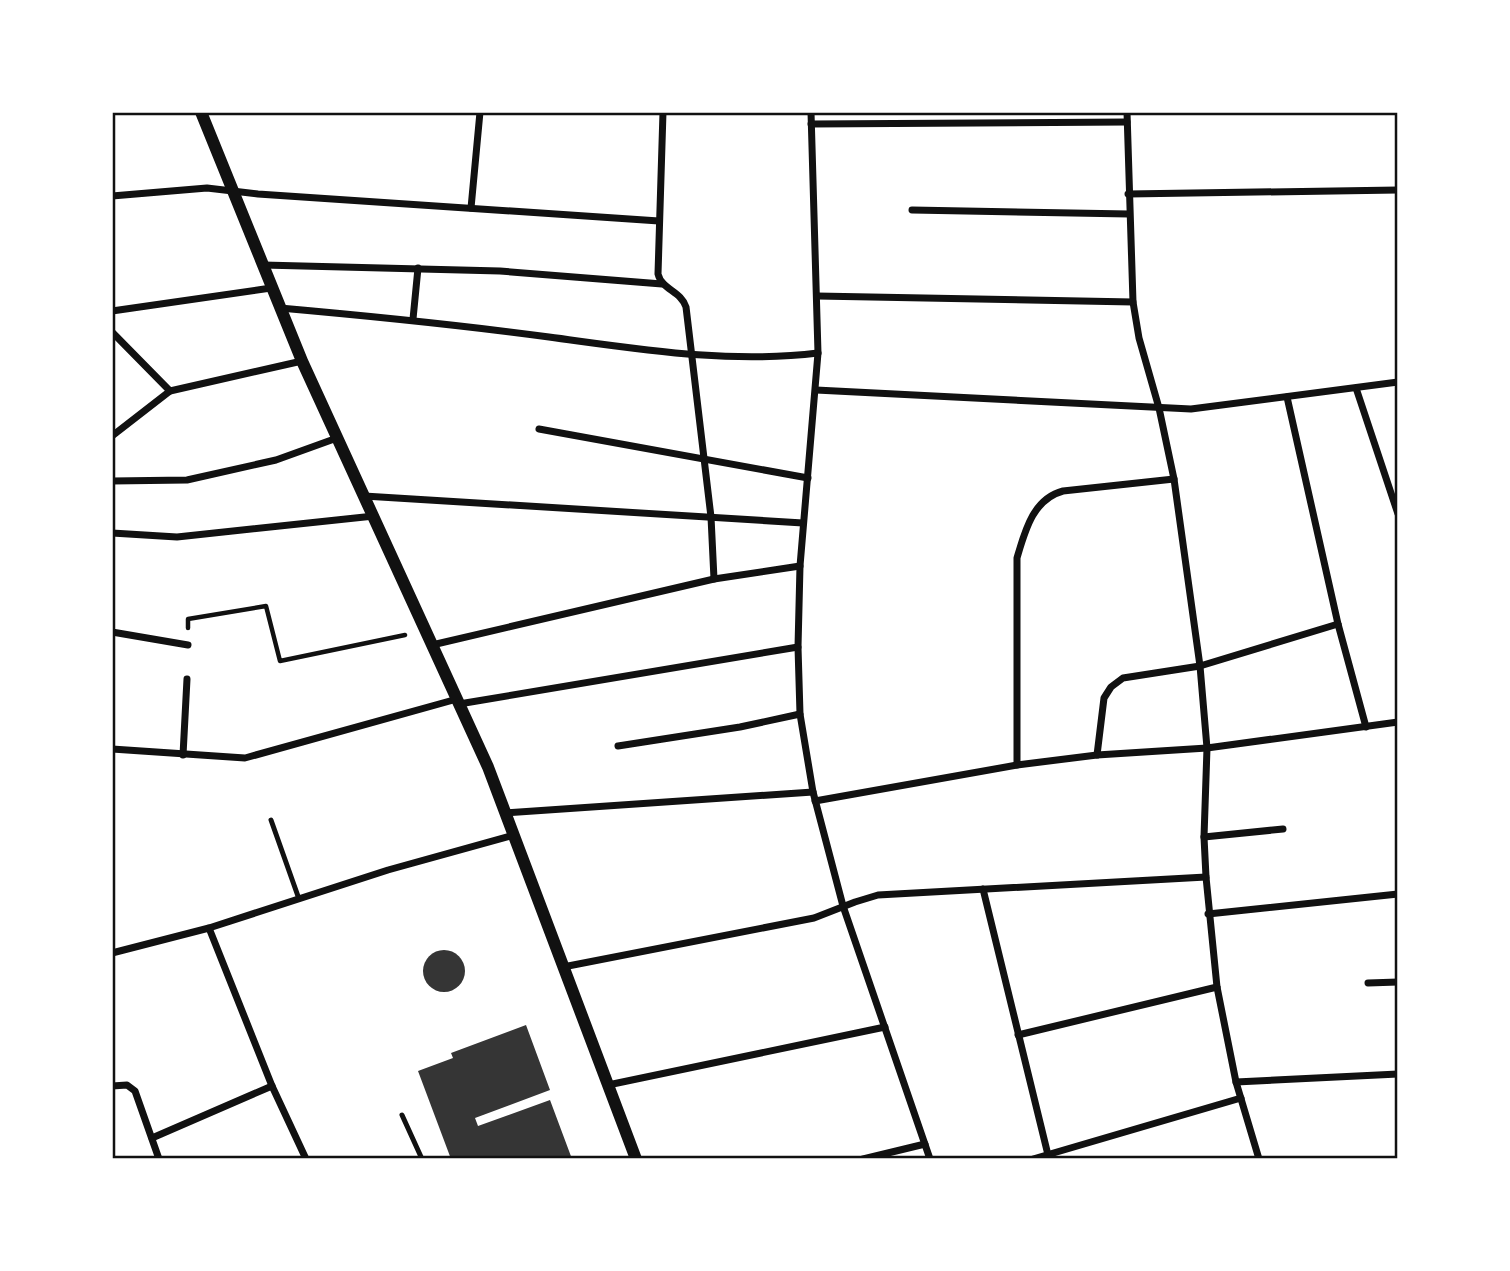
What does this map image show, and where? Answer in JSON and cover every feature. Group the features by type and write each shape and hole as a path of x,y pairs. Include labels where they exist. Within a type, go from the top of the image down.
{"street":[{"path":"201,112 302,361 458,701 505,813 636,1159"},
{"path":"471,208 480,112"},
{"path":"663,112 658,274 662,284 684,301 711,517 714,579"},
{"path":"811,112 818,353 800,566 800,714 815,801 843,906 930,1159"},
{"path":"1127,112 1133,302 1174,479 1200,666 1207,748 1204,837 1206,877 1217,987 1237,1082 1259,1159"},
{"path":"811,124 1127,121"},
{"path":"112,196 207,188 245,193 659,221"},
{"path":"1128,194 1398,190"},
{"path":"912,210 1129,214"},
{"path":"262,265 513,272 662,284"},
{"path":"414,319 418,268"},
{"path":"112,311 271,288"},
{"path":"817,296 1133,302"},
{"path":"280,308 414,319 691,355 762,359 818,353"},
{"path":"112,332 170,391"},
{"path":"112,436 170,391 302,361"},
{"path":"816,390 1191,409 1398,382"},
{"path":"1356,388 1398,514"},
{"path":"1287,397 1338,624 1366,727"},
{"path":"539,429 808,478"},
{"path":"112,481 187,480 276,460 337,438"},
{"path":"1017,765 1017,558 1024,532 1041,502 1051,494 1174,479"},
{"path":"364,496 803,523"},
{"path":"112,533 177,537 374,516"},
{"path":"432,645 714,579 800,566"},
{"path":"1097,755 1104,698 1111,687 1124,678 1200,666 1338,624"},
{"path":"112,632 188,645"},
{"path":"112,749 244,758 458,701 798,647"},
{"path":"183,755 187,678"},
{"path":"618,746 691,736 800,714"},
{"path":"815,801 1017,765 1097,755 1207,748 1398,722"},
{"path":"505,813 813,792"},
{"path":"1204,837 1283,829"},
{"path":"112,953 209,928 388,870 514,835"},
{"path":"563,967 814,918 878,895 1206,877"},
{"path":"983,888 1049,1157"},
{"path":"1208,914 1398,894"},
{"path":"209,928 272,1086 306,1159"},
{"path":"1368,983 1398,982"},
{"path":"1018,1035 1217,987"},
{"path":"608,1086 885,1027"},
{"path":"1237,1082 1398,1074"},
{"path":"112,1086 127,1085 135,1091 159,1159"},
{"path":"152,1138 272,1086"},
{"path":"1034,1159 1049,1157 1241,1098"},
{"path":"863,1159 925,1144"}],"lane":[{"path":"271,820 299,899"},
{"path":"402,1115 422,1159"}],"path":[{"path":"188,645 188,619 266,606 280,661 426,631"}],"building":[{"path":"444,950 459,956 465,971 459,986 444,992 429,986 423,971 429,956"},
{"path":"526,1025 550,1090 475,1118 478,1126 550,1100 572,1159 451,1159 418,1071 453,1058 451,1053"}]}
